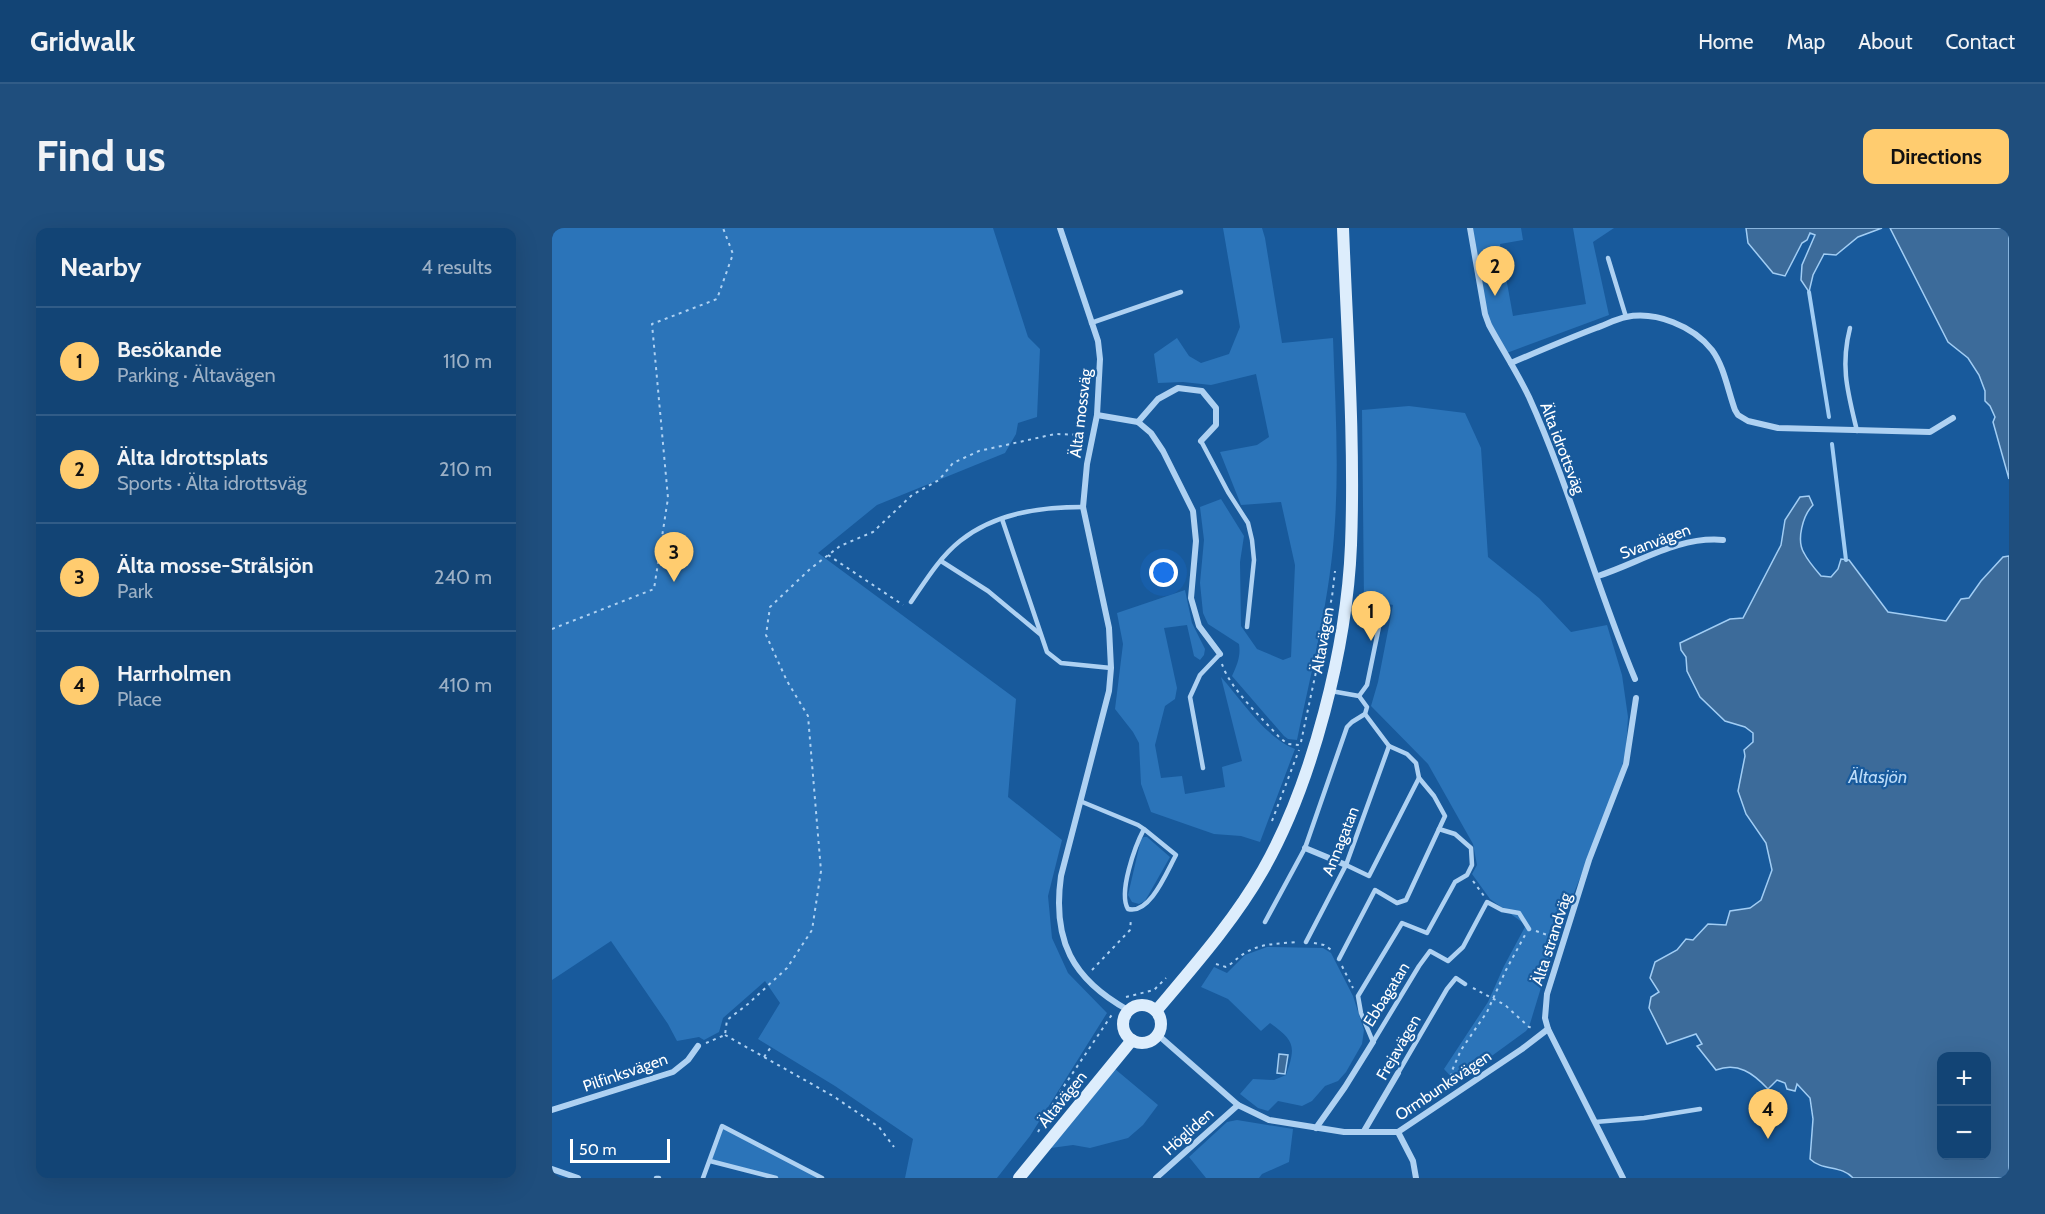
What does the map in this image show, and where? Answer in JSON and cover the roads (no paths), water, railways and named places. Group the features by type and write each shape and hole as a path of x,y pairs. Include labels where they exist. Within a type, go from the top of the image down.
{"main road":[{"name":"Ältavägen","path":"1156,1011 1236,912 1263,870 1288,820 1315,744 1329,691 1345,609 1351,547 1352,485 1343,228"},
{"path":"1139,1005 1148,1006 1156,1011 1162,1024 1158,1035 1145,1043 1132,1040 1123,1029 1125,1016 1123,1008 1139,1005"},
{"name":"Ältavägen","path":"1019,1178 1132,1040"}],"street":[{"name":"Älta mossväg","path":"1060,228 1098,341 1100,359 1097,415 1083,507 1109,628 1111,669 1109,692 1061,876 1058,900 1059,926 1067,950 1084,977 1123,1008"},
{"name":"Älta idrottsväg","path":"1470,228 1485,314 1489,325 1529,398 1635,679"},
{"path":"1511,363 1626,317 1648,316 1680,325 1704,342 1718,361 1735,410 1738,415 1748,421 1778,428 1930,432 1953,418"},
{"path":"1138,422 1158,399 1178,388 1202,391 1216,408 1216,425 1201,441"},
{"path":"1097,415 1138,422 1151,432 1163,451 1193,511 1196,541 1191,598 1199,626 1220,654"},
{"name":"Svanvägen","path":"1598,576 1677,545 1706,538 1723,540"},
{"name":"Älta strandväg","path":"1623,1178 1548,1029 1545,1018 1547,994 1589,860 1623,773 1636,698"},
{"path":"1305,848 1346,865"},
{"name":"Ormbunksvägen","path":"1158,1035 1238,1105 1269,1120 1344,1132 1398,1132 1548,1029"},
{"name":"Ebbagatan","path":"1316,1128 1373,1042"},
{"name":"Pilfinksvägen","path":"552,1110 673,1072 688,1060 698,1046"},
{"name":"Frejavägen","path":"1364,1131 1398,1073"},
{"name":"Högliden","path":"1156,1178 1238,1105"},
{"path":"1398,1132 1413,1161 1416,1178"},
{"path":"552,1168 578,1178"}],"lane":[{"path":"1608,258 1626,317"},
{"path":"1091,323 1181,292"},
{"path":"1850,328 1845,353 1845,379 1857,431"},
{"path":"1201,441 1228,492 1248,523 1254,561 1247,627"},
{"path":"911,602 932,570 960,541 987,524 1024,511 1083,507"},
{"path":"1002,519 1047,652 1061,663 1111,669"},
{"path":"941,561 988,591 1042,636"},
{"path":"1359,696 1367,685 1382,612"},
{"path":"1203,768 1190,697 1200,675 1220,654"},
{"path":"1265,922 1305,848 1347,728 1365,714 1367,707 1359,696 1329,691"},
{"path":"1339,959 1375,890 1397,903 1406,900 1445,816 1434,795 1419,778 1416,763 1407,754 1389,746 1365,714"},
{"name":"Annagatan","path":"1306,942 1346,865 1389,746"},
{"path":"1346,865 1369,876 1419,778"},
{"path":"1080,801 1115,814 1144,829 1176,855 1153,897 1142,908 1133,910 1128,909 1124,903 1126,883 1144,829"},
{"path":"1373,1042 1361,1013 1358,996 1402,923 1426,933 1455,882 1467,875 1472,865 1471,849 1455,834 1439,829"},
{"name":"Ebbagatan","path":"1373,1042 1430,951 1448,961 1463,947 1487,902 1502,910 1519,913 1529,929"},
{"name":"Frejavägen","path":"1398,1073 1447,989 1456,978 1465,984"},
{"path":"1595,1122 1644,1118 1700,1109"},
{"path":"703,1178 722,1126 822,1178"},
{"path":"710,1161 776,1178"}],"water":[{"path":"1746,228 1882,228 1858,237 1836,255 1824,254 1813,275 1809,292 1801,280 1802,265 1815,235 1810,233 1807,240 1802,243 1785,276 1773,273 1748,243"},
{"path":"1890,228 2009,228 2009,479 1993,422 1995,417 1985,401 1985,391 1979,375 1968,358 1948,342"},
{"name":"Ältasjön","path":"1809,496 1813,505 1804,521 1801,541 1802,548 1812,565 1821,576 1831,577 1838,569 1841,559 1849,560 1888,612 1946,621 1961,599 1969,598 2003,557 2009,556 2009,1178 1853,1178 1843,1171 1815,1163 1810,1159 1813,1119 1810,1098 1797,1084 1795,1091 1787,1089 1785,1083 1777,1080 1768,1089 1745,1070 1731,1067 1716,1070 1697,1046 1702,1044 1696,1034 1667,1044 1649,1008 1651,997 1659,992 1650,978 1655,962 1677,950 1686,939 1693,940 1708,924 1726,925 1730,911 1750,908 1761,900 1772,870 1766,843 1746,814 1738,791 1745,756 1744,750 1753,742 1753,733 1745,727 1725,721 1700,697 1687,671 1686,657 1681,650 1680,643 1730,619 1743,618 1781,545 1785,520 1800,497"},
{"path":"1279,1054 1288,1055 1285,1074 1277,1073"}],"waterway":[{"path":"1809,292 1829,417"},
{"path":"1832,444 1846,560"}],"place":[{"name":"Älta Idrottsplats","path":"1495,296"},
{"name":"Älta mosse-Strålsjön","path":"674,582"},
{"name":"Besökande","path":"1371,641"},
{"name":"Harrholmen","path":"1768,1139"}]}
